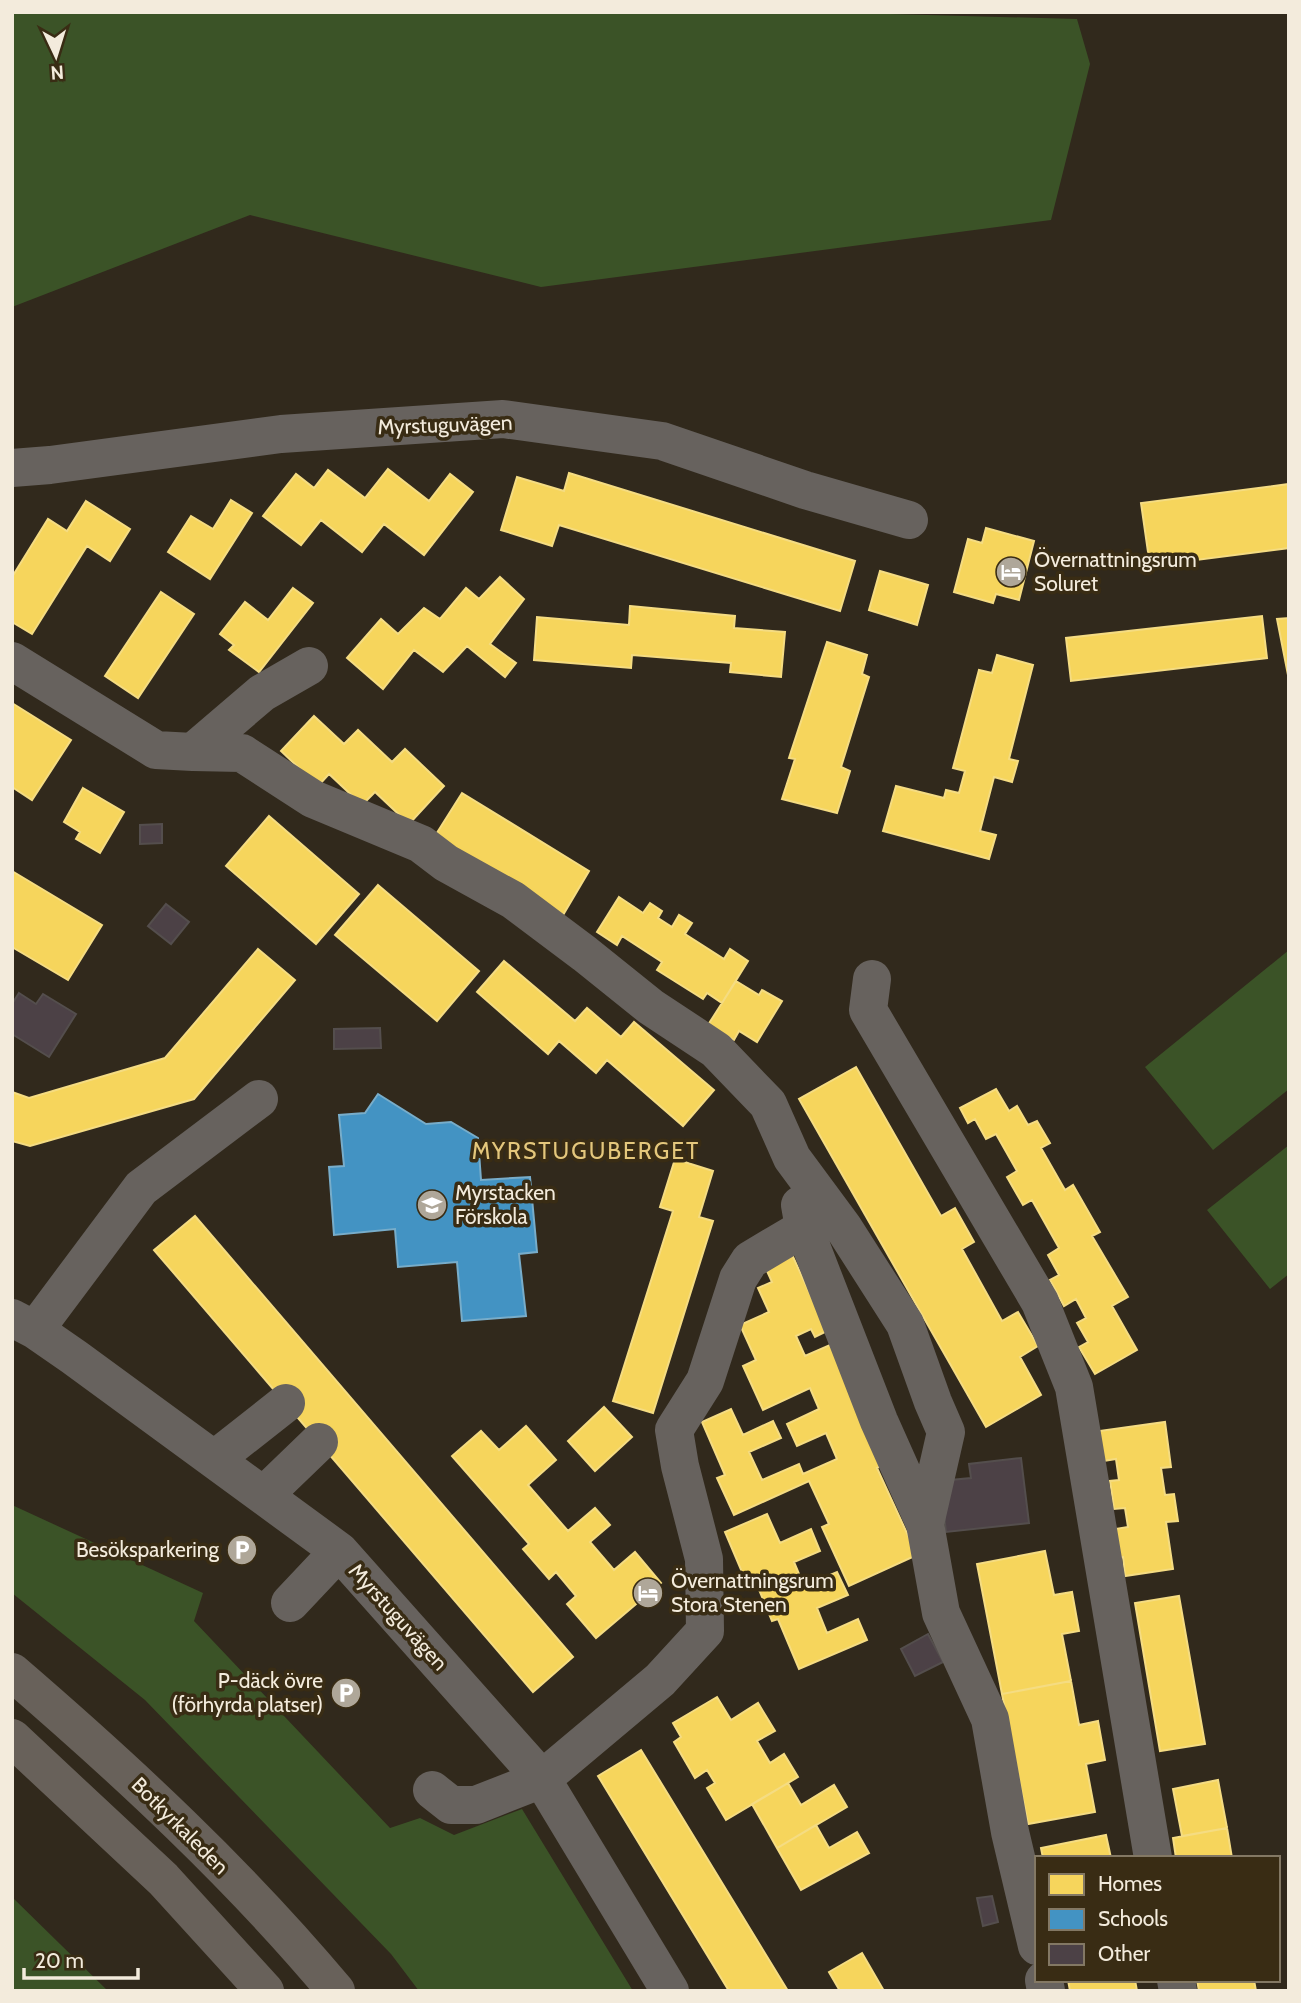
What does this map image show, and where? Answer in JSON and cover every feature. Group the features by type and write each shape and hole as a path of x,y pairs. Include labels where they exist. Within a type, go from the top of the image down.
{"main road":[{"name":"Botkyrkaleden","path":"12,1672 155,1798 290,1938 337,1991"},
{"path":"12,1738 163,1879 265,1991"}],"street":[{"name":"Myrstuguvägen","path":"12,468 281,434 503,419 662,441 804,490 909,520"},
{"path":"12,661 156,750 242,752 313,799 421,844 446,863 513,900 651,1007 716,1050 768,1104 792,1158 843,1227 905,1324 946,1432 925,1524"},
{"path":"193,751 262,693 309,666"},
{"path":"872,979 868,1010 1040,1303 1073,1387 1153,1856"},
{"name":"Myrstuguvägen","path":"259,1099 141,1188 24,1324 339,1550 542,1779 670,1991"},
{"path":"792,1158 804,1228 879,1421 925,1524 941,1614 990,1720 1010,1832 1035,1938"},
{"path":"432,1790 451,1805 476,1805 542,1779 660,1680 705,1631 704,1559 680,1466 674,1430 705,1381 738,1279 744,1269 750,1260 804,1228"},
{"path":"215,1459 286,1404"},
{"path":"264,1495 319,1442"},
{"path":"290,1603 339,1550"}],"green space":[{"path":"12,12 819,12 1077,19 1090,64 1051,220 541,287 250,215 12,307"},
{"path":"1289,950 1289,1089 1213,1150 1145,1067"},
{"path":"1289,1145 1289,1274 1270,1289 1207,1210"},
{"path":"12,1505 203,1593 194,1621 390,1828 420,1818 454,1835 522,1809 633,1991 419,1991 391,1954 145,1700 12,1593"},
{"path":"12,1897 108,1991 12,1991"}],"building: Homes":[{"path":"388,469 429,501 450,474 473,492 424,555 384,524 362,552 321,520 301,545 263,516 296,474 314,488 328,470 365,498"},
{"path":"569,473 855,561 840,611 559,525 552,546 501,530 517,477 564,491"},
{"path":"1289,484 1289,548 1150,566 1141,503"},
{"path":"231,500 252,513 210,579 168,552 191,516 213,529"},
{"path":"86,501 130,529 110,561 87,546 32,634 12,622 12,577 48,519 67,531"},
{"path":"986,528 1034,541 1019,600 996,594 993,603 954,592 968,539 982,543"},
{"path":"880,571 928,585 917,625 869,610"},
{"path":"500,577 524,599 490,644 516,663 505,677 467,646 443,672 414,650 383,689 347,658 381,619 398,634 424,608 440,619 466,588 479,599"},
{"path":"293,588 313,603 259,672 229,650 234,645 220,634 245,602 268,620"},
{"path":"161,592 194,614 138,698 105,676"},
{"path":"630,606 735,616 734,628 785,632 781,677 730,672 731,663 632,655 631,668 534,660 537,617 629,625"},
{"path":"1262,616 1267,658 1071,681 1066,638"},
{"path":"1289,618 1289,680 1277,619"},
{"path":"827,642 867,655 862,674 869,677 841,767 850,771 837,813 782,799 795,759 789,758"},
{"path":"997,655 1033,665 1009,759 1018,761 1012,782 994,777 980,831 996,835 989,859 883,831 896,786 944,798 946,790 959,793 965,771 953,768 979,670 992,673"},
{"path":"12,703 71,740 32,800 12,787"},
{"path":"314,716 344,744 358,730 392,762 405,749 444,786 409,824 375,792 362,805 329,774 318,786 281,751"},
{"path":"83,788 124,812 100,853 76,839 80,832 64,822"},
{"path":"462,793 589,871 563,915 435,836"},
{"path":"269,816 359,894 316,944 226,866"},
{"path":"12,871 102,925 68,980 12,947"},
{"path":"378,885 479,971 437,1021 335,935"},
{"path":"619,897 643,913 650,903 662,911 658,918 672,927 679,915 692,923 685,934 724,959 730,949 748,961 722,1003 707,993 703,999 657,970 662,962 622,936 617,945 597,932"},
{"path":"258,949 295,980 194,1099 30,1146 12,1141 12,1092 29,1098 165,1058"},
{"path":"504,961 575,1021 587,1008 621,1037 634,1022 714,1090 683,1126 607,1060 596,1073 559,1041 548,1054 477,992"},
{"path":"736,981 759,995 762,990 782,1001 757,1042 739,1031 734,1040 708,1025"},
{"path":"856,1067 941,1216 955,1208 974,1242 962,1249 1002,1321 1018,1312 1038,1346 1020,1357 1041,1395 986,1427 799,1099"},
{"path":"996,1089 1009,1111 1017,1106 1028,1125 1037,1121 1050,1143 1041,1148 1065,1190 1073,1185 1100,1232 1092,1236 1128,1297 1112,1306 1137,1350 1095,1374 1079,1347 1088,1342 1077,1323 1086,1318 1076,1299 1064,1306 1050,1280 1059,1275 1048,1255 1059,1248 1032,1200 1023,1205 1007,1177 1017,1171 996,1134 986,1139 975,1119 968,1123 960,1108"},
{"path":"675,1159 713,1171 699,1217 713,1221 653,1413 613,1401 673,1211 660,1207"},
{"path":"195,1216 573,1657 533,1692 154,1250"},
{"path":"789,1248 827,1331 815,1337 811,1329 796,1336 805,1356 839,1341 888,1463 877,1468 917,1555 849,1586 822,1527 829,1524 809,1481 734,1515 717,1478 725,1475 702,1422 731,1409 743,1435 773,1421 781,1438 749,1452 762,1480 799,1464 803,1474 837,1459 826,1433 797,1446 787,1424 819,1409 810,1388 763,1410 743,1366 756,1360 740,1325 769,1312 758,1288 772,1282 762,1260"},
{"path":"604,1407 632,1437 595,1471 568,1441"},
{"path":"1165,1422 1171,1467 1161,1468 1165,1495 1174,1494 1178,1521 1166,1522 1173,1569 1125,1576 1123,1557 1107,1560 1103,1531 1128,1527 1125,1508 1114,1509 1110,1481 1119,1480 1116,1459 1103,1461 1099,1431"},
{"path":"526,1426 556,1460 528,1485 568,1531 595,1508 610,1525 590,1542 614,1570 635,1552 661,1583 596,1638 567,1604 576,1596 556,1572 549,1579 523,1549 529,1544 452,1456 481,1431 499,1450"},
{"path":"767,1514 780,1543 811,1529 820,1551 794,1562 804,1586 837,1572 848,1595 817,1608 827,1633 858,1619 867,1640 799,1669 778,1619 772,1621 755,1580 747,1584 725,1532"},
{"path":"1045,1551 1054,1595 1072,1592 1079,1631 1062,1634 1071,1681 1002,1694 977,1564"},
{"path":"1179,1596 1205,1744 1160,1751 1135,1603"},
{"path":"1071,1681 1079,1725 1098,1721 1105,1760 1086,1764 1095,1812 1028,1824 1002,1694"},
{"path":"717,1697 731,1720 758,1703 775,1731 757,1741 770,1763 784,1754 798,1777 726,1820 707,1788 715,1783 707,1770 695,1778 674,1742 681,1737 673,1723"},
{"path":"641,1750 788,1991 729,1991 598,1776"},
{"path":"1218,1780 1227,1828 1182,1836 1173,1789"},
{"path":"788,1783 801,1805 834,1785 847,1807 777,1848 752,1804"},
{"path":"816,1825 829,1848 857,1832 869,1853 801,1890 777,1848"},
{"path":"1227,1828 1232,1856 1176,1856 1173,1838"},
{"path":"1106,1835 1111,1856 1043,1856 1041,1848"},
{"path":"862,1953 884,1991 840,1991 829,1972"},
{"path":"1068,1982 1135,1982 1137,1991 1070,1991"},
{"path":"1197,1982 1254,1982 1256,1991 1199,1991"}],"building: Schools":[{"name":"Myrstacken Förskola","path":"378,1094 426,1124 451,1122 478,1138 481,1180 530,1177 537,1252 519,1254 526,1316 462,1321 457,1262 398,1267 395,1229 334,1235 329,1167 344,1166 339,1115 365,1113"}],"building: Other":[{"path":"162,824 162,843 140,844 140,825"},
{"path":"166,904 189,922 171,944 148,926"},
{"path":"19,993 36,1004 43,994 76,1014 49,1057 12,1034 12,1004"},
{"path":"380,1028 381,1048 334,1049 334,1029"},
{"path":"1021,1458 1029,1523 946,1532 940,1481 971,1478 969,1464"},
{"path":"928,1634 943,1662 915,1676 901,1649"},
{"path":"992,1896 998,1922 983,1926 977,1898"}],"place":[{"name":"Övernattningsrum Soluret","path":"1011,572"},
{"name":"Myrstacken Förskola","path":"432,1205"},
{"name":"Besöksparkering","path":"242,1550"},
{"name":"Övernattningsrum Stora Stenen","path":"648,1593"},
{"name":"P-däck övre (förhyrda platser)","path":"346,1693"}],"district":[{"name":"MYRSTUGUBERGET","path":"586,1151"}]}
